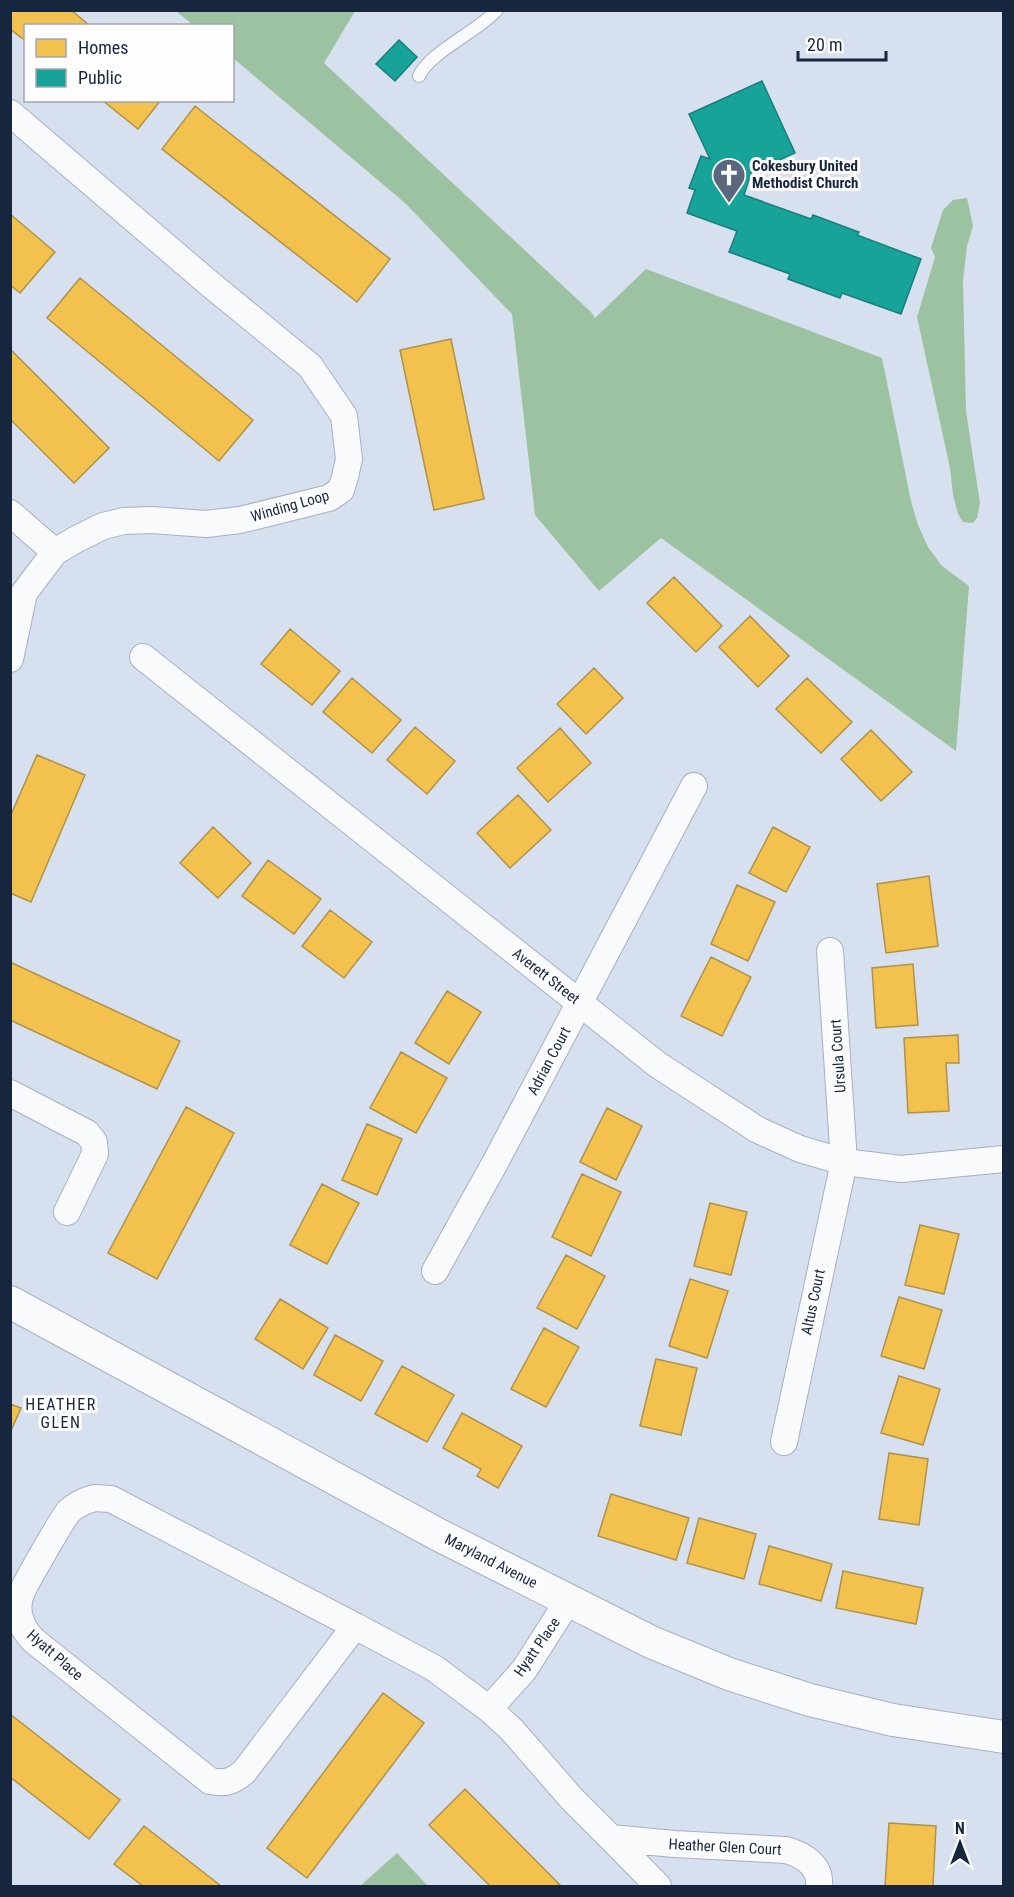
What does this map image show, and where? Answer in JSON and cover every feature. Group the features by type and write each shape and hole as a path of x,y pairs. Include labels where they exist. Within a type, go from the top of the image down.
{"street":[{"name":"Winding Loop","path":"10,113 310,366 344,416 348,459 341,489 328,498 240,520 206,524 152,520 124,521 103,526 55,552 17,587 10,659"},
{"path":"10,513 55,552"},
{"name":"Averett Street","path":"143,657 658,1065 758,1130 800,1149 844,1162 901,1169 1004,1160"},
{"name":"Adrian Court","path":"435,1271 694,786"},
{"name":"Ursula Court","path":"830,951 844,1162"},
{"path":"10,1093 87,1132 94,1142 95,1154 66,1212"},
{"name":"Altus Court","path":"784,1442 844,1162"},
{"name":"Maryland Avenue","path":"10,1302 437,1534 651,1642 719,1670 800,1697 892,1720 1004,1737"},
{"name":"Hyatt Place","path":"356,1626 244,1772 234,1781 223,1783 210,1781 33,1640 24,1629 18,1613 20,1596 68,1513 81,1502 94,1498 111,1499 356,1626 434,1668 489,1709 524,1670 568,1601"},
{"path":"489,1709 512,1730 570,1798 658,1887"},
{"name":"Heather Glen Court","path":"610,1838 786,1850 801,1854 813,1865 819,1880 819,1887"}],"lane":[{"path":"419,76 427,64 488,20 497,10"}],"green space":[{"path":"176,11 355,11 324,63 595,318 646,269 882,358 918,525 928,547 942,566 969,586 956,751 661,538 599,591 535,515 512,314 405,203 234,59 234,24 192,24"},
{"path":"967,198 973,226 967,246 963,281 966,411 980,503 977,518 973,523 963,522 958,514 917,317 935,257 931,248 943,210 953,200"},
{"path":"397,1853 428,1886 360,1886"}],"building: Homes":[{"path":"10,10 71,10 88,24 24,24 24,40 10,29"},
{"path":"104,102 159,102 138,129"},
{"path":"195,106 390,259 357,302 162,149"},
{"path":"10,214 55,252 20,293 10,285"},
{"path":"80,278 253,420 219,461 47,318"},
{"path":"451,339 484,499 434,510 400,350"},
{"path":"10,349 109,448 74,483 10,419"},
{"path":"674,577 722,626 696,652 647,603"},
{"path":"750,616 789,656 758,687 719,647"},
{"path":"290,629 340,671 312,705 261,664"},
{"path":"594,668 623,698 586,734 557,704"},
{"path":"352,678 401,720 372,753 323,712"},
{"path":"807,678 852,722 821,753 776,709"},
{"path":"415,727 455,761 427,794 387,760"},
{"path":"560,728 591,763 548,802 517,768"},
{"path":"871,730 912,772 881,801 841,759"},
{"path":"37,755 85,775 31,902 10,893 10,817"},
{"path":"518,795 551,830 510,868 477,833"},
{"path":"213,827 251,863 218,898 180,863"},
{"path":"773,827 810,847 786,892 749,873"},
{"path":"268,860 321,899 294,934 242,896"},
{"path":"929,876 938,946 886,953 877,884"},
{"path":"737,885 775,902 748,961 711,944"},
{"path":"330,910 372,942 344,978 302,946"},
{"path":"711,957 751,977 722,1036 681,1016"},
{"path":"10,962 180,1041 157,1089 10,1020"},
{"path":"913,964 918,1025 876,1028 872,968"},
{"path":"447,991 481,1012 449,1064 415,1043"},
{"path":"958,1035 959,1063 946,1063 949,1111 908,1113 904,1038"},
{"path":"401,1052 447,1078 416,1133 370,1108"},
{"path":"186,1107 234,1133 157,1279 108,1253"},
{"path":"607,1108 642,1126 616,1180 580,1162"},
{"path":"367,1124 402,1139 377,1195 342,1180"},
{"path":"582,1174 621,1192 591,1256 552,1237"},
{"path":"322,1184 359,1203 327,1264 290,1245"},
{"path":"710,1203 747,1212 731,1275 694,1266"},
{"path":"920,1225 959,1234 944,1294 905,1285"},
{"path":"566,1255 605,1276 577,1329 537,1308"},
{"path":"690,1279 728,1291 707,1358 669,1346"},
{"path":"899,1297 942,1310 924,1369 881,1356"},
{"path":"280,1299 328,1328 303,1369 255,1339"},
{"path":"544,1328 579,1347 546,1407 511,1389"},
{"path":"335,1335 383,1361 361,1401 314,1375"},
{"path":"656,1359 697,1368 681,1435 640,1426"},
{"path":"402,1366 454,1395 427,1442 375,1414"},
{"path":"899,1376 940,1389 923,1445 881,1433"},
{"path":"10,1404 21,1408 10,1433"},
{"path":"462,1413 522,1446 498,1488 477,1476 481,1469 443,1448"},
{"path":"889,1453 928,1459 919,1525 879,1519"},
{"path":"611,1494 689,1518 676,1560 598,1536"},
{"path":"699,1518 756,1534 744,1579 687,1563"},
{"path":"769,1546 832,1564 821,1601 759,1584"},
{"path":"843,1571 923,1588 916,1624 836,1608"},
{"path":"383,1693 424,1723 307,1878 267,1848"},
{"path":"10,1714 120,1800 89,1839 10,1777"},
{"path":"465,1789 561,1886 490,1886 429,1825"},
{"path":"889,1823 936,1826 933,1886 885,1886"},
{"path":"144,1826 221,1886 143,1886 114,1864"}],"building: Public":[{"path":"399,40 417,57 395,81 376,64"},
{"name":"Cokesbury United Methodist Church","path":"762,81 795,153 751,173 744,195 811,219 813,215 859,232 857,235 921,259 901,314 842,293 840,298 788,279 790,274 729,252 737,231 687,213 695,190 689,188 701,156 710,159 689,114"}],"place":[{"name":"Cokesbury United Methodist Church","path":"729,204"}],"district":[{"name":"HEATHER GLEN","path":"61,1413"}]}
